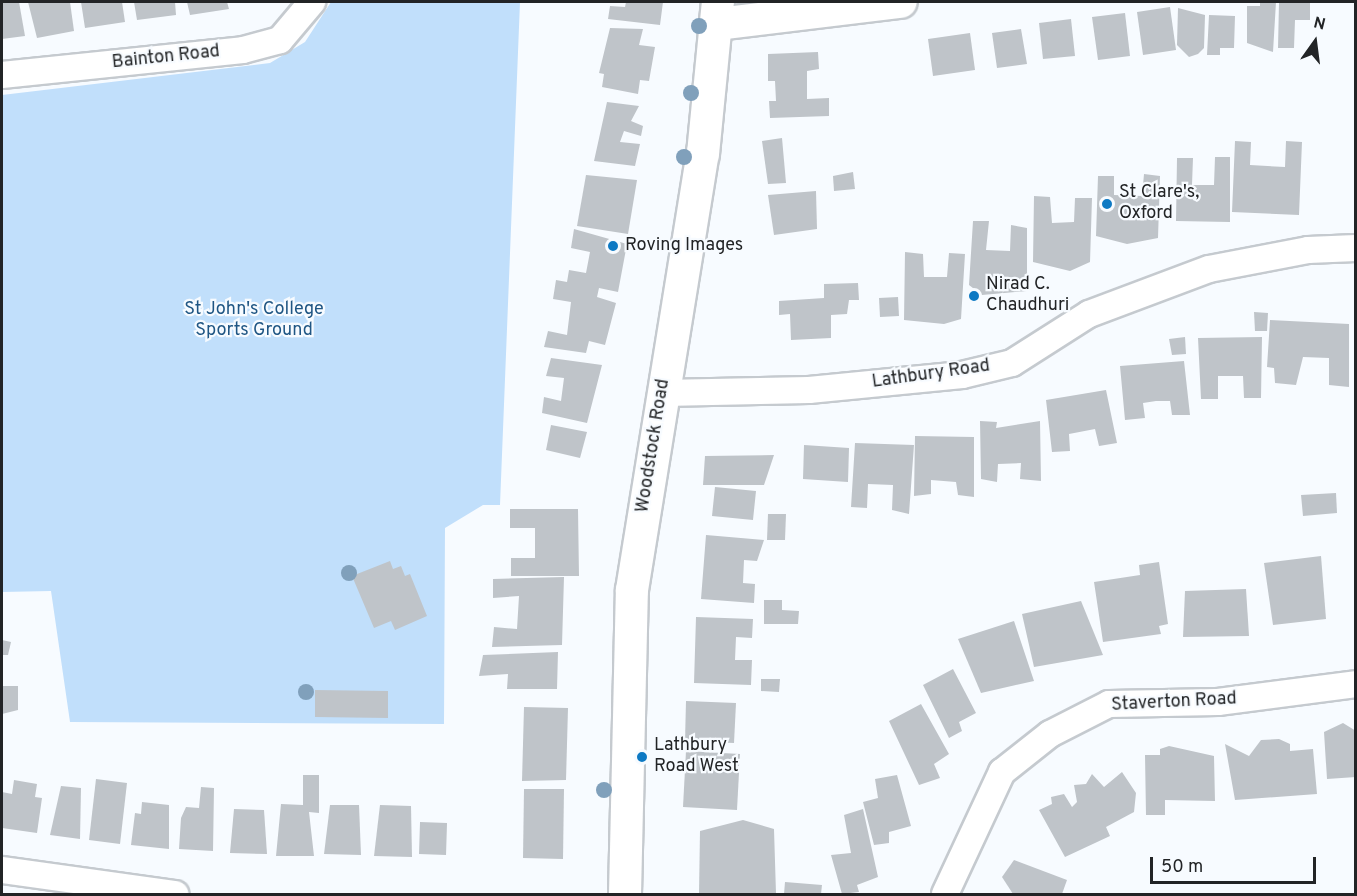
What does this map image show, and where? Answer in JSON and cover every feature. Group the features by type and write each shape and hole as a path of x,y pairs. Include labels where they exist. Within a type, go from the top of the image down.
{"main road":[{"path":"718,13 901,2"},
{"name":"Woodstock Road","path":"625,894 632,590 703,154 718,13"}],"street":[{"name":"Bainton Road","path":"2,75 243,50 280,40 312,2"},
{"name":"Lathbury Road","path":"663,393 809,390 962,375 1012,363 1089,314 1209,269 1308,250 1356,248"},
{"name":"Staverton Road","path":"945,894 1002,772 1050,734 1109,704 1218,702 1356,684"},
{"path":"2,870 175,894"}],"green space":[{"name":"St John's College Sports Ground","path":"331,2 520,2 500,505 483,505 445,528 444,724 70,722 51,591 2,592 2,95 270,63 305,42"}],"building":[{"path":"2,2 19,2 25,36 2,39"},
{"path":"28,2 70,2 74,31 37,38"},
{"path":"81,2 122,2 125,22 85,28"},
{"path":"134,2 175,2 176,15 137,20"},
{"path":"187,2 227,2 229,9 190,15"},
{"path":"626,2 663,2 660,25 608,19 610,6 625,7"},
{"path":"1260,2 1276,2 1273,52 1247,43 1247,6 1260,6"},
{"path":"1279,2 1310,2 1310,20 1295,20 1294,48 1278,48"},
{"path":"1170,7 1176,50 1143,55 1137,12"},
{"path":"1178,8 1205,15 1204,48 1198,54 1189,57 1177,45"},
{"path":"1125,13 1130,56 1098,60 1092,17"},
{"path":"1209,15 1235,16 1234,48 1220,48 1220,55 1207,55"},
{"path":"1071,19 1075,56 1043,59 1039,23"},
{"path":"610,28 643,29 639,45 655,47 649,81 640,80 638,94 602,87 604,74 599,73"},
{"path":"1021,29 1027,64 997,68 992,33"},
{"path":"970,33 975,70 933,76 928,39"},
{"path":"818,52 819,69 807,71 807,99 829,98 829,116 770,118 769,101 776,101 775,81 768,81 768,54"},
{"path":"607,102 639,106 631,121 643,126 641,136 624,131 620,142 640,144 635,166 594,161"},
{"path":"782,138 786,183 768,184 762,141"},
{"path":"1235,141 1251,142 1250,165 1285,167 1286,141 1302,142 1299,215 1232,212"},
{"path":"1215,157 1230,157 1230,222 1176,221 1177,158 1193,158 1192,185 1214,185"},
{"path":"853,172 855,189 834,191 833,176"},
{"path":"1144,174 1160,176 1158,238 1127,244 1096,236 1098,176 1114,176 1114,195 1142,196"},
{"path":"586,175 637,180 628,234 577,226"},
{"path":"816,191 817,229 774,235 768,195"},
{"path":"1034,196 1050,197 1052,223 1074,222 1075,198 1092,198 1090,262 1070,271 1033,262"},
{"path":"973,221 989,221 986,250 1010,251 1011,225 1027,228 1027,291 982,295 969,285"},
{"path":"574,229 627,244 618,292 599,288 597,297 616,303 605,345 589,341 586,353 544,347 548,331 567,335 571,302 553,299 556,280 567,282 569,270 586,273 590,252 571,248"},
{"path":"905,252 923,254 924,277 947,277 949,253 965,254 961,319 944,324 904,320"},
{"path":"858,283 859,300 849,300 847,314 831,315 831,338 791,340 790,314 779,315 779,301 824,298 824,284"},
{"path":"898,297 899,316 880,317 879,298"},
{"path":"1254,312 1268,313 1267,331 1255,331"},
{"path":"1270,320 1349,324 1349,387 1329,385 1329,358 1303,357 1296,385 1275,383 1274,368 1267,367"},
{"path":"1185,337 1186,354 1172,355 1169,339"},
{"path":"1262,337 1261,398 1244,398 1243,376 1218,376 1218,399 1201,399 1198,338"},
{"path":"551,358 602,365 587,423 542,413 544,397 561,401 564,378 546,376"},
{"path":"1184,361 1190,415 1172,415 1170,401 1156,401 1143,403 1145,418 1125,420 1120,366"},
{"path":"1106,390 1117,443 1099,446 1095,429 1069,434 1070,451 1052,452 1046,400"},
{"path":"980,421 997,422 996,428 1040,421 1041,481 1020,479 1021,463 998,464 997,482 981,479"},
{"path":"551,425 587,432 580,458 546,450"},
{"path":"915,436 974,437 974,497 958,495 956,482 931,480 931,494 914,496"},
{"path":"855,443 914,445 909,514 892,510 893,485 868,484 867,508 851,507"},
{"path":"804,445 849,448 848,482 803,479"},
{"path":"774,455 764,485 703,485 705,456"},
{"path":"715,487 756,491 753,520 712,516"},
{"path":"1336,493 1337,513 1303,516 1301,495"},
{"path":"510,509 578,509 579,576 511,576 511,558 535,558 535,528 510,528"},
{"path":"768,514 786,514 785,540 767,540"},
{"path":"706,535 764,540 757,561 744,560 743,583 755,584 754,603 701,599"},
{"path":"1321,556 1326,619 1273,625 1264,563"},
{"path":"390,561 393,569 401,566 405,576 410,574 427,616 395,630 391,621 374,628 352,576"},
{"path":"1159,562 1168,624 1159,626 1161,634 1103,642 1094,582 1140,575 1139,565"},
{"path":"564,577 562,645 492,647 494,627 517,629 519,596 493,598 493,579"},
{"path":"1246,589 1249,636 1183,637 1185,591"},
{"path":"764,600 782,600 782,610 799,611 798,624 764,624"},
{"path":"1081,601 1103,655 1034,667 1022,614"},
{"path":"696,617 753,619 752,638 736,637 735,660 752,660 751,685 694,683"},
{"path":"1014,621 1034,681 981,693 958,639"},
{"path":"2,640 11,642 8,655 2,655"},
{"path":"558,652 557,689 507,689 508,674 479,676 483,655"},
{"path":"953,669 976,713 959,722 962,731 949,738 923,685"},
{"path":"761,679 780,679 779,692 761,691"},
{"path":"2,686 18,686 18,710 2,714"},
{"path":"315,690 388,691 388,718 315,717"},
{"path":"686,701 736,703 734,743 685,741"},
{"path":"921,704 949,754 934,764 940,778 919,785 889,721"},
{"path":"524,707 568,708 566,780 522,781"},
{"path":"1343,723 1356,731 1356,777 1327,779 1324,732"},
{"path":"1279,739 1290,744 1290,751 1313,749 1317,794 1235,800 1225,744 1249,756 1261,740"},
{"path":"1169,746 1214,756 1215,801 1165,800 1165,815 1146,815 1145,755 1160,755 1160,749"},
{"path":"686,751 740,754 737,810 683,807"},
{"path":"1122,772 1136,793 1134,812 1106,827 1110,836 1065,857 1039,810 1052,804 1051,797 1064,794 1072,807 1077,802 1074,785 1086,784 1092,774 1104,787"},
{"path":"303,775 319,775 319,813 309,812 314,856 276,856 281,804 303,805"},
{"path":"897,775 911,826 889,832 889,843 874,845 863,802 878,798 875,779"},
{"path":"96,779 127,783 120,844 89,840"},
{"path":"14,780 37,784 35,797 42,798 37,833 2,828 2,792 12,794"},
{"path":"61,786 81,788 80,839 50,835"},
{"path":"201,787 214,788 213,851 179,849 181,818 186,807 199,808"},
{"path":"524,789 564,789 563,859 523,858"},
{"path":"142,802 169,805 169,849 131,845 135,813 141,814"},
{"path":"330,805 359,805 361,855 324,854"},
{"path":"380,805 411,806 412,857 374,856"},
{"path":"234,809 264,810 267,854 230,853"},
{"path":"863,809 878,877 857,885 859,892 842,894 831,855 851,853 844,815"},
{"path":"743,820 774,829 776,894 699,894 700,831"},
{"path":"420,822 447,823 446,855 419,854"},
{"path":"1014,860 1067,880 1062,894 1013,894 1002,877"},
{"path":"785,882 822,885 821,894 784,894"}],"place":[{"name":"St Clare's, Oxford","path":"1107,204"},
{"name":"Roving Images","path":"613,246"},
{"name":"Nirad C. Chaudhuri","path":"974,296"},
{"name":"Lathbury Road West","path":"642,757"}]}
